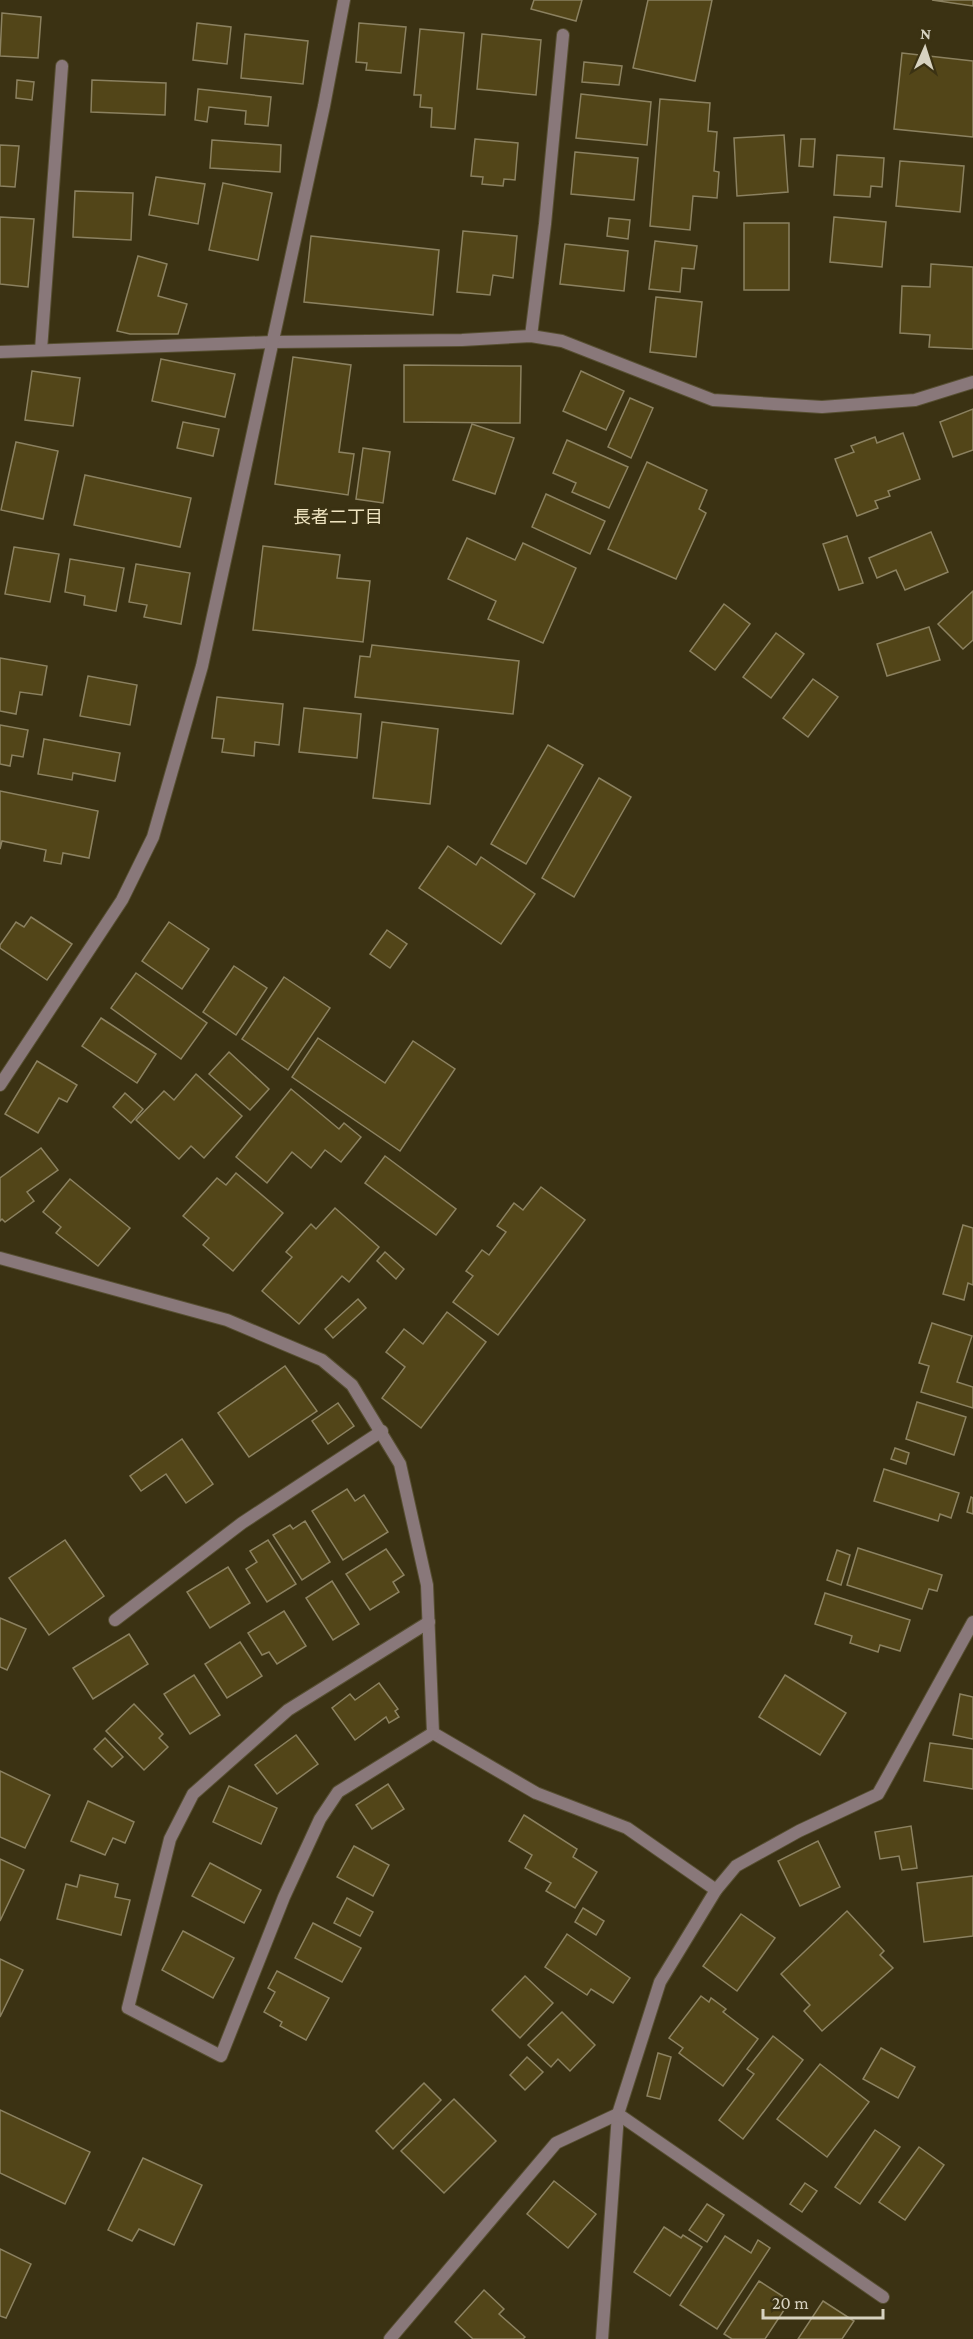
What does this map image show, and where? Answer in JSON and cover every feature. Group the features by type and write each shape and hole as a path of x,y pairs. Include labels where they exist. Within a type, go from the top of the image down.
{"street":[{"path":"0,1085 122,900 153,837 202,666 324,106 344,0"},
{"path":"531,336 545,224 563,35"},
{"path":"41,350 62,66"},
{"path":"0,352 273,342 462,340 531,336 562,340 713,400 822,407 915,400 973,382"},
{"path":"0,1258 226,1320 322,1360 352,1385 400,1464 427,1585 433,1733"},
{"path":"115,1620 242,1523 382,1431"},
{"path":"429,1622 288,1710 193,1794 170,1839 128,2008 221,2056 284,1897 320,1819 338,1792 433,1733"},
{"path":"602,2339 618,2114 660,1982 716,1890 736,1866 798,1831 878,1794 973,1622"},
{"path":"433,1733 536,1793 627,1828 716,1890"},
{"path":"618,2114 883,2297"},
{"path":"390,2339 556,2143 618,2114"}],"building":[{"path":"534,0 582,0 576,21 531,9"},
{"path":"648,0 712,0 695,81 633,68"},
{"path":"932,0 973,0 973,6"},
{"path":"2,13 41,17 38,58 0,56"},
{"path":"197,23 231,27 227,64 193,60"},
{"path":"359,23 406,27 401,73 366,70 367,63 356,62"},
{"path":"420,29 464,33 455,129 431,127 432,108 420,107 421,95 414,95"},
{"path":"245,34 308,41 303,84 241,78"},
{"path":"482,34 541,40 536,95 477,89"},
{"path":"902,53 973,61 973,137 894,129"},
{"path":"584,62 622,66 619,85 582,82"},
{"path":"17,80 34,82 32,100 16,98"},
{"path":"92,80 166,83 165,115 91,112"},
{"path":"198,89 271,97 268,126 245,124 246,111 209,107 207,122 195,120"},
{"path":"581,94 651,102 647,145 576,138"},
{"path":"660,99 710,103 708,131 717,132 714,171 719,172 717,198 693,196 690,230 650,226"},
{"path":"784,135 788,192 737,196 734,138"},
{"path":"475,139 518,143 515,180 504,179 503,186 482,184 483,177 471,176"},
{"path":"801,139 815,139 813,167 799,166"},
{"path":"212,140 281,145 280,172 210,168"},
{"path":"0,145 19,146 15,187 0,186"},
{"path":"575,152 638,158 634,200 571,194"},
{"path":"837,155 884,158 882,187 871,186 870,197 834,195"},
{"path":"900,161 964,166 960,212 896,206"},
{"path":"156,177 205,184 198,224 149,215"},
{"path":"223,183 272,193 258,260 209,250"},
{"path":"75,191 133,193 131,240 73,237"},
{"path":"0,217 34,219 28,287 0,284"},
{"path":"834,217 886,222 882,267 830,262"},
{"path":"609,218 630,220 628,239 607,236"},
{"path":"744,223 789,223 789,290 744,290"},
{"path":"463,231 517,236 513,278 493,275 490,295 457,292"},
{"path":"311,236 439,250 433,315 304,302"},
{"path":"655,241 697,246 694,269 682,268 680,292 649,289"},
{"path":"565,244 628,251 624,291 560,284"},
{"path":"138,256 167,264 158,296 187,304 178,334 130,334 117,331"},
{"path":"931,264 973,267 973,349 929,347 930,335 900,333 902,286 930,287"},
{"path":"656,297 702,302 696,357 650,352"},
{"path":"293,357 351,365 339,452 354,454 348,495 275,484"},
{"path":"161,359 235,374 225,417 152,401"},
{"path":"404,365 521,366 520,423 404,422"},
{"path":"32,371 80,378 73,426 25,420"},
{"path":"581,371 624,391 606,430 563,411"},
{"path":"630,398 653,408 631,458 608,447"},
{"path":"973,409 973,450 953,457 940,422"},
{"path":"183,422 219,429 213,456 177,448"},
{"path":"472,424 514,438 495,494 453,480"},
{"path":"903,433 920,479 888,491 890,496 875,501 878,508 857,516 835,459 854,452 851,446 875,437 877,443"},
{"path":"567,440 628,467 609,508 572,492 576,483 553,473"},
{"path":"16,442 58,451 43,519 1,510"},
{"path":"363,448 390,452 383,503 356,499"},
{"path":"647,462 707,490 699,509 706,513 676,579 608,549"},
{"path":"85,475 191,498 180,547 74,525"},
{"path":"546,494 605,521 590,554 532,527"},
{"path":"931,532 948,572 905,590 896,570 877,578 869,558"},
{"path":"847,536 863,583 839,590 823,544"},
{"path":"467,538 515,560 523,543 576,568 543,643 488,619 496,601 448,579"},
{"path":"263,546 340,555 337,578 370,581 363,642 253,630"},
{"path":"14,547 59,554 50,602 5,594"},
{"path":"70,559 124,568 116,611 84,605 85,596 65,592"},
{"path":"136,564 190,573 181,624 144,617 147,605 129,602"},
{"path":"973,591 973,640 963,649 938,624"},
{"path":"724,604 750,624 715,670 690,651"},
{"path":"929,627 940,660 887,676 877,644"},
{"path":"776,633 804,654 771,698 743,677"},
{"path":"372,645 519,661 513,714 355,697 360,656 370,657"},
{"path":"0,658 47,666 42,695 20,692 16,714 0,711"},
{"path":"88,676 137,685 130,725 80,716"},
{"path":"813,679 838,697 808,737 783,718"},
{"path":"217,697 283,704 279,745 255,742 254,756 222,752 224,739 212,738"},
{"path":"304,708 361,714 357,758 299,752"},
{"path":"382,722 438,729 430,804 373,798"},
{"path":"0,725 28,730 23,757 12,755 10,766 0,764"},
{"path":"44,739 120,753 115,781 73,773 72,780 38,774"},
{"path":"548,745 583,765 526,864 491,844"},
{"path":"599,778 631,797 574,897 542,878"},
{"path":"0,791 98,811 89,858 63,853 61,864 44,861 46,850 2,841 0,849"},
{"path":"448,846 476,865 481,857 535,894 501,944 419,888"},
{"path":"31,917 72,944 47,980 0,948 16,922 24,927"},
{"path":"169,922 209,949 182,989 142,961"},
{"path":"387,930 407,944 390,968 370,954"},
{"path":"234,966 267,988 236,1035 203,1012"},
{"path":"136,973 207,1023 181,1059 111,1008"},
{"path":"284,977 330,1008 288,1070 242,1039"},
{"path":"101,1018 156,1054 137,1083 82,1046"},
{"path":"318,1038 385,1083 413,1041 455,1069 400,1151 292,1077"},
{"path":"229,1052 269,1089 250,1110 209,1074"},
{"path":"37,1061 77,1085 67,1102 59,1098 38,1133 5,1114"},
{"path":"196,1074 242,1116 204,1158 191,1146 179,1159 136,1120 164,1091 174,1100"},
{"path":"291,1089 339,1129 344,1123 361,1137 341,1162 325,1150 311,1168 292,1152 267,1183 236,1157"},
{"path":"125,1093 143,1109 131,1123 113,1107"},
{"path":"41,1148 58,1170 27,1192 34,1201 5,1222 2,1219 0,1221 0,1178"},
{"path":"385,1156 456,1209 436,1235 365,1183"},
{"path":"236,1173 283,1213 233,1271 203,1245 209,1238 183,1216 217,1178 226,1185"},
{"path":"70,1179 130,1228 98,1266 56,1233 61,1227 43,1212"},
{"path":"541,1187 585,1220 498,1335 453,1302 473,1276 466,1271 482,1250 489,1255 506,1232 497,1226 514,1203 523,1210"},
{"path":"335,1208 379,1247 349,1282 342,1276 299,1324 262,1291 292,1257 286,1252 311,1224 316,1229"},
{"path":"963,1225 973,1228 973,1285 968,1283 964,1300 943,1294"},
{"path":"385,1252 404,1269 396,1279 377,1261"},
{"path":"358,1299 366,1308 333,1338 325,1329"},
{"path":"447,1312 486,1342 421,1428 382,1398 405,1367 386,1352 404,1329 423,1344"},
{"path":"932,1323 972,1336 957,1382 973,1387 973,1408 921,1392 929,1366 919,1363"},
{"path":"285,1366 317,1411 249,1457 218,1413"},
{"path":"917,1402 966,1417 954,1455 906,1439"},
{"path":"338,1403 354,1426 328,1444 312,1421"},
{"path":"182,1439 213,1484 186,1503 166,1474 141,1491 130,1476"},
{"path":"895,1448 909,1453 906,1464 891,1459"},
{"path":"884,1469 959,1493 951,1518 940,1514 938,1521 874,1501"},
{"path":"347,1489 355,1501 364,1495 388,1532 343,1560 312,1511"},
{"path":"971,1497 973,1498 973,1514 967,1512"},
{"path":"305,1521 330,1562 302,1580 273,1535 290,1525 293,1529"},
{"path":"65,1540 104,1596 49,1635 9,1578"},
{"path":"268,1540 296,1584 267,1602 246,1569 257,1562 250,1551"},
{"path":"858,1548 942,1575 937,1591 929,1589 922,1609 847,1585"},
{"path":"386,1549 404,1575 393,1582 399,1592 370,1610 346,1574"},
{"path":"837,1550 850,1555 841,1585 827,1580"},
{"path":"228,1567 250,1603 210,1628 187,1592"},
{"path":"332,1581 359,1624 333,1640 306,1598"},
{"path":"825,1593 910,1620 900,1651 880,1645 878,1652 850,1643 852,1636 815,1624"},
{"path":"284,1611 306,1646 277,1664 269,1652 262,1655 248,1633"},
{"path":"0,1618 26,1629 7,1670 0,1667"},
{"path":"129,1634 148,1664 93,1699 73,1668"},
{"path":"240,1642 262,1676 227,1698 205,1664"},
{"path":"194,1675 220,1715 190,1734 164,1694"},
{"path":"785,1675 846,1713 820,1755 759,1717"},
{"path":"379,1683 398,1709 395,1711 399,1717 389,1723 386,1717 355,1740 332,1708 350,1694 355,1700"},
{"path":"960,1694 973,1697 973,1739 953,1735"},
{"path":"134,1704 163,1734 159,1738 168,1747 144,1770 106,1731"},
{"path":"296,1735 318,1764 277,1794 255,1765"},
{"path":"105,1738 123,1757 112,1767 94,1749"},
{"path":"930,1743 973,1749 973,1789 924,1781"},
{"path":"0,1771 50,1795 25,1848 0,1837"},
{"path":"388,1784 404,1809 372,1829 356,1805"},
{"path":"229,1786 277,1808 261,1844 213,1822"},
{"path":"88,1801 134,1822 125,1843 113,1838 105,1855 71,1841"},
{"path":"524,1815 577,1849 573,1857 597,1872 575,1908 546,1891 551,1883 525,1868 532,1855 509,1841"},
{"path":"911,1826 917,1868 902,1870 899,1856 880,1859 875,1832"},
{"path":"818,1841 840,1887 800,1906 778,1861"},
{"path":"354,1846 389,1865 373,1896 337,1877"},
{"path":"0,1859 24,1870 0,1921"},
{"path":"210,1863 261,1890 244,1923 192,1896"},
{"path":"80,1875 118,1884 115,1897 130,1900 121,1935 57,1919 66,1884 77,1887"},
{"path":"973,1876 973,1936 924,1942 917,1883"},
{"path":"347,1898 373,1912 360,1936 334,1923"},
{"path":"583,1908 604,1921 596,1935 575,1922"},
{"path":"847,1911 884,1951 880,1955 893,1968 822,2031 804,2011 810,2005 781,1974"},
{"path":"741,1914 775,1938 737,1991 703,1966"},
{"path":"313,1923 361,1948 342,1982 295,1958"},
{"path":"183,1931 234,1958 213,1998 162,1970"},
{"path":"567,1934 630,1978 613,2003 591,1989 587,1995 545,1967"},
{"path":"0,1959 23,1970 0,2017"},
{"path":"277,1971 329,1998 306,2040 280,2026 282,2022 264,2012 275,1992 268,1988"},
{"path":"525,1976 553,2003 520,2038 492,2010"},
{"path":"701,1996 709,2002 711,1998 726,2009 723,2012 758,2039 723,2086 679,2053 683,2048 669,2038"},
{"path":"562,2012 595,2045 570,2071 558,2059 551,2067 528,2045"},
{"path":"773,2036 803,2060 743,2139 719,2120 754,2074 747,2069"},
{"path":"881,2048 915,2067 898,2098 863,2079"},
{"path":"658,2053 671,2057 660,2099 647,2096"},
{"path":"527,2057 543,2072 525,2090 510,2075"},
{"path":"820,2064 869,2102 827,2157 777,2119"},
{"path":"424,2083 441,2100 393,2149 376,2131"},
{"path":"454,2099 496,2141 444,2193 401,2151"},
{"path":"0,2110 90,2152 65,2204 0,2173"},
{"path":"875,2130 900,2147 860,2204 835,2187"},
{"path":"919,2147 944,2165 905,2220 879,2202"},
{"path":"143,2158 202,2185 174,2245 139,2229 132,2241 108,2230"},
{"path":"554,2181 596,2214 568,2248 527,2214"},
{"path":"805,2183 817,2191 802,2212 790,2204"},
{"path":"707,2204 724,2215 707,2242 689,2230"},
{"path":"664,2227 681,2238 683,2235 702,2247 670,2296 634,2272"},
{"path":"725,2236 751,2253 758,2240 770,2248 717,2329 680,2305"},
{"path":"0,2249 31,2264 6,2318 0,2316"},
{"path":"759,2281 790,2301 765,2339 732,2339 724,2334"},
{"path":"484,2290 504,2309 499,2314 525,2337 523,2339 473,2339 455,2322"},
{"path":"823,2301 854,2321 842,2339 798,2339"}],"district":[{"name":"長者二丁目","path":"338,517"}]}
